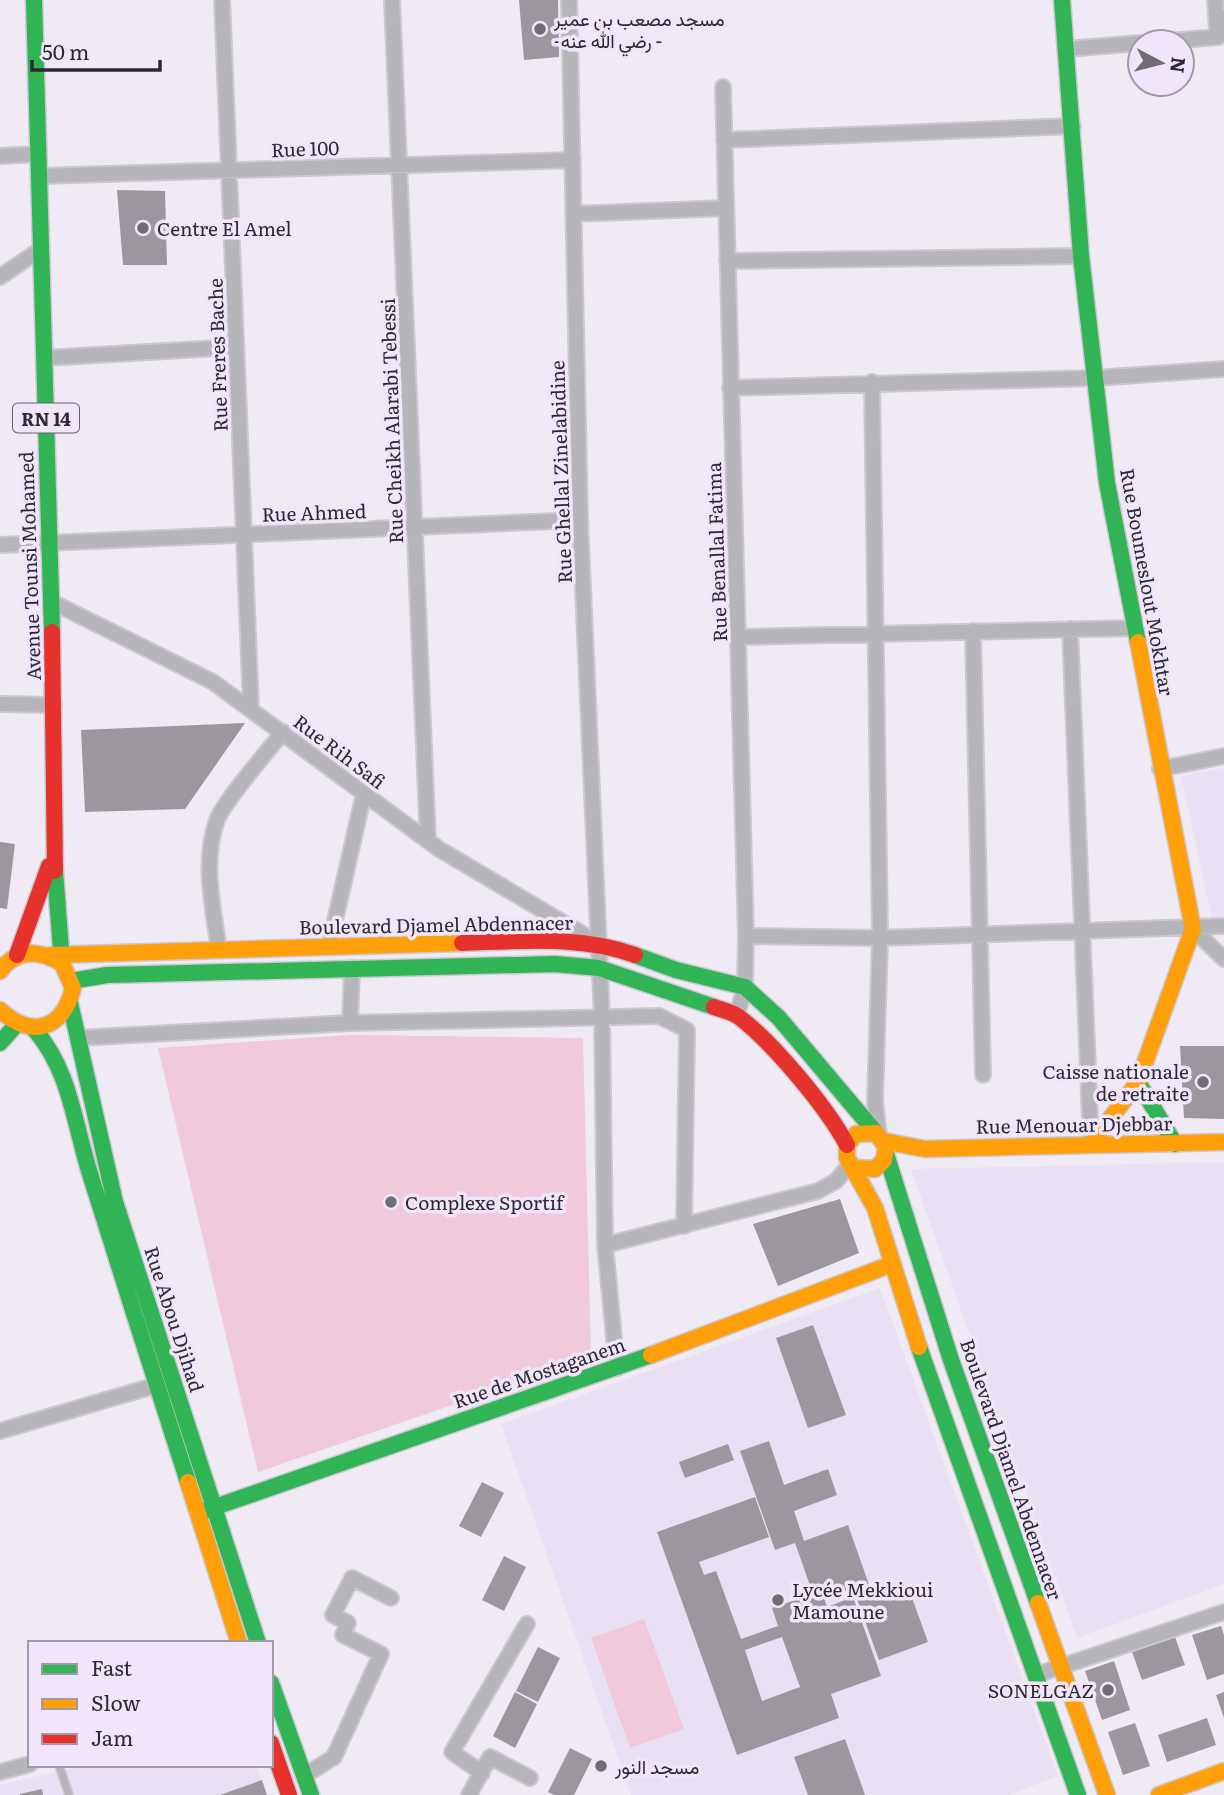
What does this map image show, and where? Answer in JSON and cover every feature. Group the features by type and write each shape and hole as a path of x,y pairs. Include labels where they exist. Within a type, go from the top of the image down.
{"main road":[{"name":"Avenue Tounsi Mohamed","path":"34,0 52,602 58,958"},
{"name":"Rue Boumeslout Mokhtar","path":"1062,0 1081,256 1107,483 1160,769 1193,929"},
{"name":"Avenue Tounsi Mohamed","path":"17,955 40,897 55,836"},
{"path":"1091,1144 1139,1082 1193,929"},
{"name":"Boulevard Djamel Abdennacer","path":"17,955 40,952 58,958 219,950 555,940 598,943 676,970 745,987 779,1018 882,1148 951,1360 1107,1795"},
{"path":"1,968 17,955"},
{"path":"58,958 71,981 107,975 555,964 599,968 737,1015 768,1044 836,1125 847,1145 853,1166 871,1198 926,1370 1078,1795"},
{"name":"Rue Abou Djihad","path":"71,981 70,1003 115,1202 205,1510 238,1641"},
{"path":"0,1010 16,1025 34,1029 56,1022 70,1003"},
{"path":"0,1043 16,1025"},
{"name":"Rue Abou Djihad","path":"34,1029 52,1050 64,1075 82,1150 157,1385 257,1641"},
{"path":"1139,1082 1175,1144"},
{"path":"847,1145 856,1134 882,1148 868,1171 853,1166"},
{"name":"Rue Menouar Djebbar","path":"882,1148 1224,1142"},
{"name":"Rue de Mostaganem","path":"205,1510 617,1368 892,1264"},
{"path":"926,1370 939,1373 947,1368 951,1360"},
{"path":"943,1419 955,1421 969,1410"},
{"path":"961,1469 971,1458 985,1457"},
{"path":"998,1572 1002,1564 1011,1559 1024,1563"},
{"path":"273,1694 311,1795"},
{"path":"273,1749 289,1795"},
{"path":"1158,1795 1224,1771"}],"street":[{"name":"Rue Freres Bache","path":"222,0 251,708"},
{"name":"Rue Cheikh Alarabi Tebessi","path":"393,0 428,841"},
{"name":"Rue Ghellal Zinelabidine","path":"569,0 580,520 602,1018 606,1245 617,1368"},
{"path":"1215,0 1218,37"},
{"path":"1218,37 1224,17"},
{"path":"1196,39 1218,37"},
{"path":"1067,49 1126,44"},
{"name":"Rue Benallal Fatima","path":"723,87 746,936 745,987 737,1015"},
{"path":"724,140 1073,126"},
{"path":"0,156 38,154"},
{"name":"Rue 100","path":"39,176 573,160"},
{"path":"574,214 726,208"},
{"path":"0,277 41,249"},
{"path":"727,261 1081,256"},
{"path":"44,358 236,347"},
{"path":"730,388 872,382 1095,378 1224,369"},
{"path":"872,382 880,938 875,1102 882,1148"},
{"name":"Rue Ahmed","path":"0,545 580,520"},
{"name":"Rue Rih Safi","path":"52,602 213,682 428,841 598,943"},
{"path":"738,637 1134,628"},
{"path":"1070,629 1091,1144"},
{"path":"972,631 983,1075"},
{"path":"0,704 54,705"},
{"path":"219,950 209,876 212,839 218,817 282,732"},
{"path":"1160,769 1224,756"},
{"path":"329,947 364,793"},
{"path":"746,936 880,938 1224,926"},
{"path":"1193,929 1224,959"},
{"path":"350,1023 352,968"},
{"path":"77,1038 350,1023 659,1016 687,1030 684,1226"},
{"path":"606,1245 818,1191 853,1166"},
{"path":"0,1431 157,1385"},
{"path":"304,1776 334,1757 381,1654 343,1635 348,1623 333,1615 352,1578 391,1598"},
{"path":"1036,1675 1059,1665 1224,1612"},
{"path":"482,1773 452,1752 527,1624"},
{"path":"469,1795 490,1757 530,1777"},
{"path":"0,1772 28,1765"}],"lane":[{"path":"60,1767 69,1795"}],"shaded area":[{"path":"1224,768 1224,917 1212,919 1181,776"},
{"name":"Complexe Sportif","path":"349,1035 583,1038 591,1357 258,1472 158,1048"},
{"path":"1224,1162 1224,1584 1077,1638 911,1169"},
{"name":"Lycée Mekkioui Mamoune","path":"880,1288 1058,1776 1009,1795 631,1795 501,1424"},
{"path":"644,1619 684,1729 630,1748 591,1638"},
{"path":"78,1767 258,1767 267,1795 0,1795 0,1785"}],"building":[{"name":"مسجد مصعب بن عمير -رضي الله عنه -","path":"519,0 558,0 559,57 524,60"},
{"name":"Centre El Amel","path":"117,190 165,191 167,265 123,265"},
{"path":"245,723 185,809 85,812 81,730"},
{"path":"0,842 15,844 7,909 0,908"},
{"name":"Caisse nationale de retraite","path":"1180,1046 1224,1046 1224,1119 1184,1118"},
{"path":"840,1199 859,1253 778,1286 753,1224"},
{"path":"813,1325 846,1415 808,1428 776,1338"},
{"path":"769,1441 784,1485 828,1469 837,1495 794,1511 804,1541 848,1525 873,1596 907,1584 928,1642 879,1660 853,1588 824,1598 827,1607 853,1597 881,1676 831,1694 839,1718 737,1755 657,1532 755,1497 769,1537 699,1562 704,1575 716,1571 741,1639 778,1626 772,1608 813,1594 795,1543 775,1550 740,1451","holes":["782,1637 800,1687 762,1701 745,1650"]},
{"path":"728,1444 734,1460 685,1478 679,1462"},
{"path":"482,1482 504,1493 481,1537 459,1526"},
{"path":"504,1556 526,1567 504,1611 482,1600"},
{"path":"1221,1626 1224,1635 1224,1674 1207,1680 1192,1635"},
{"path":"1175,1637 1185,1665 1142,1680 1132,1652"},
{"path":"538,1647 560,1658 538,1702 516,1691"},
{"name":"SONELGAZ","path":"1114,1661 1130,1710 1102,1720 1085,1671"},
{"path":"515,1692 537,1704 515,1748 493,1736"},
{"path":"1224,1692 1224,1718 1216,1695"},
{"path":"1207,1718 1216,1745 1167,1762 1158,1735"},
{"path":"1135,1723 1150,1766 1123,1775 1108,1732"},
{"path":"845,1739 865,1795 808,1795 794,1757"},
{"path":"570,1748 592,1759 574,1795 554,1795 548,1792"},
{"path":"262,1780 267,1795 220,1795"},
{"path":"42,1789 43,1795 20,1795 20,1794"}],"traffic: fast":[{"path":"34,0 52,632"},
{"path":"1062,0 1081,256 1107,483 1138,642"},
{"path":"55,871 62,963"},
{"path":"635,955 676,970 745,987 779,1018 876,1133"},
{"path":"71,981 107,975 555,964 599,968 714,1007"},
{"path":"70,1003 115,1202 257,1641"},
{"path":"0,1043 16,1025"},
{"path":"34,1029 46,1045 64,1081 91,1177 188,1482"},
{"path":"1138,1082 1175,1144"},
{"path":"886,1154 951,1360 1038,1603"},
{"path":"919,1347 1078,1795"},
{"path":"198,1513 651,1355"},
{"path":"273,1689 311,1795"}],"traffic: slow":[{"path":"1091,1144 1138,1082 1193,929 1138,642"},
{"path":"51,955 462,943"},
{"path":"0,971 14,958 37,954 62,963 73,988 62,1013 44,1026 23,1025 0,1010"},
{"path":"856,1168 875,1169 884,1160 886,1147 876,1133 856,1134 847,1145 847,1158 875,1208 919,1347"},
{"path":"884,1141 925,1149 1224,1142"},
{"path":"651,1355 892,1264"},
{"path":"188,1482 238,1641"},
{"path":"1038,1603 1107,1795"},
{"path":"1159,1795 1224,1771"}],"traffic: jam":[{"path":"52,632 55,871"},
{"path":"17,955 49,866"},
{"path":"462,943 571,942 593,944 635,955"},
{"path":"714,1007 739,1017 768,1043 813,1094 847,1145"},
{"path":"273,1749 289,1795"}],"place":[{"name":"مسجد مصعب بن عمير -رضي الله عنه -","path":"540,29"},
{"name":"Centre El Amel","path":"143,228"},
{"name":"Caisse nationale de retraite","path":"1203,1082"},
{"name":"Complexe Sportif","path":"391,1202"},
{"name":"Lycée Mekkioui Mamoune","path":"778,1600"},
{"name":"SONELGAZ","path":"1108,1690"},
{"name":"مسجد النور","path":"601,1766"}]}
